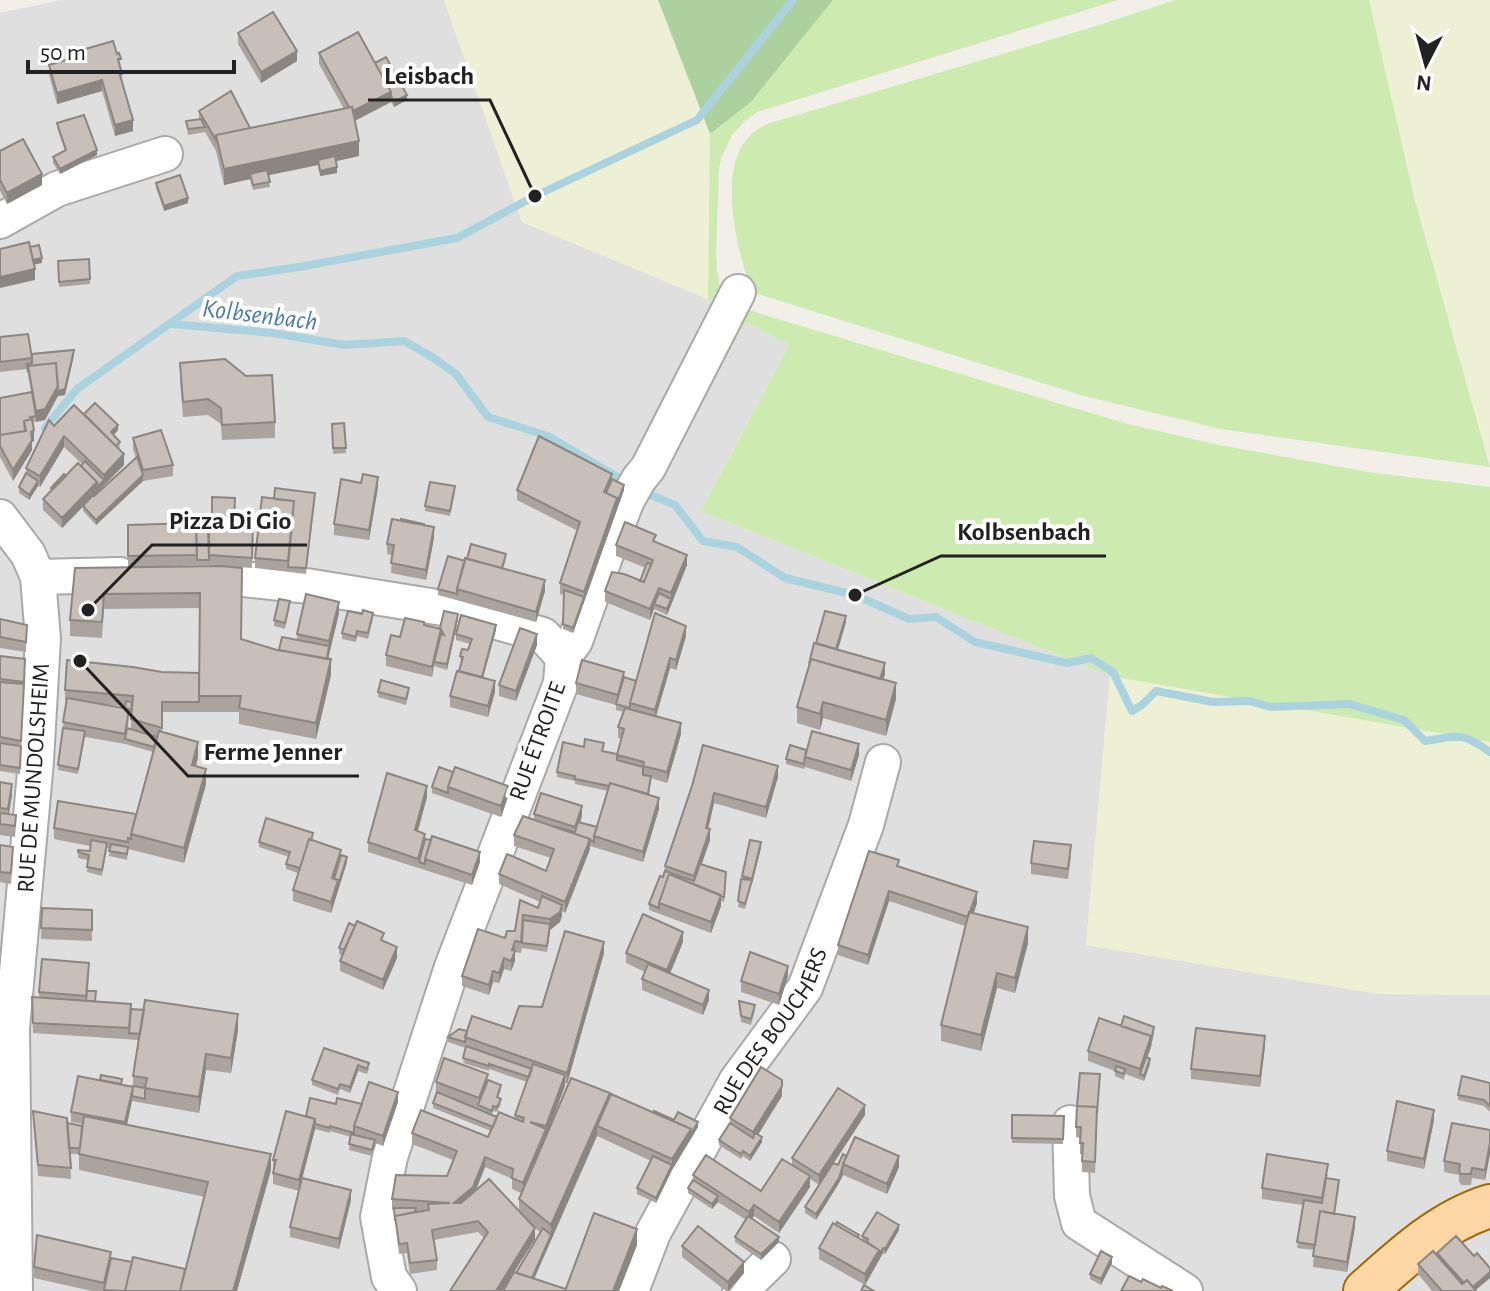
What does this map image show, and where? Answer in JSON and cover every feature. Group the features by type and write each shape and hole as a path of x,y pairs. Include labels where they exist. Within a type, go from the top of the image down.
{"main road":[{"path":"1365,1291 1417,1245 1472,1212 1490,1206"}],"street":[{"path":"0,221 57,189 165,154"},
{"path":"563,657 575,641 633,490 648,468 738,292"},
{"name":"RUE DE MUNDOLSHEIM","path":"0,517 28,554 38,577 43,639 36,761 12,1028 15,1291"},
{"name":"RUE ÉTROITE","path":"38,577 207,574 269,581 455,610 543,635 563,657 561,683 452,967 390,1157 378,1217 389,1277 399,1291"},
{"name":"RUE DES BOUCHERS","path":"631,1291 653,1233 737,1080 805,988 866,825 883,762"},
{"path":"1070,1123 1072,1196 1079,1223 1185,1291"},
{"path":"740,1291 773,1259"}],"shaded area":[{"path":"61,0 444,0 522,222 708,299 789,345 701,511 1110,676 1086,945 1379,994 1490,995 1490,1291 0,1291 0,13"}],"green space":[{"path":"444,0 658,0 710,134 708,299 522,222"},
{"path":"658,0 833,0 751,102 710,134"},
{"path":"833,0 1118,0 757,112 744,122 732,135 719,170 716,253 724,308 708,299 710,134 751,102"},
{"path":"1175,0 1369,0 1414,197 1490,467 1221,429 1084,396 752,292 736,235 732,192 738,154 756,130 767,124"},
{"path":"1369,0 1490,0 1490,463 1414,197"},
{"path":"732,303 1128,424 1219,445 1368,472 1490,487 1490,742 1110,676 701,511 789,345 746,322 717,372 701,364"},
{"path":"1110,676 1490,742 1490,995 1379,994 1086,945"}],"building":[{"path":"273,12 297,51 261,72 238,33"},
{"path":"358,32 391,92 353,111 319,53"},
{"path":"113,41 121,59 118,59 120,75 133,120 115,125 102,80 57,93 49,65 69,59 68,54"},
{"path":"386,57 407,95 394,102 375,63"},
{"path":"231,91 250,128 216,135 216,140 199,111"},
{"path":"352,107 359,141 224,169 216,135"},
{"path":"84,115 97,150 60,169 53,157 66,150 57,123"},
{"path":"201,119 205,127 188,129 186,121"},
{"path":"23,139 42,174 7,193 0,180 0,151"},
{"path":"335,156 337,167 320,171 318,160"},
{"path":"267,170 270,182 253,185 250,174"},
{"path":"180,175 188,198 164,206 156,183"},
{"path":"29,242 35,269 0,277 0,249"},
{"path":"39,245 42,258 33,260 30,247"},
{"path":"89,259 90,279 59,282 58,261"},
{"path":"28,334 32,358 0,362 0,337"},
{"path":"74,350 65,389 58,391 56,363 28,366 28,372 27,364 32,363 32,354"},
{"path":"225,359 246,376 272,375 275,422 222,425 221,408 208,399 183,402 180,363"},
{"path":"56,363 58,386 45,409 36,411 28,366"},
{"path":"32,392 36,416 24,421 25,431 0,435 0,398"},
{"path":"95,403 118,425 111,432 120,442 116,446 84,414"},
{"path":"74,405 124,454 104,475 64,436 40,476 26,468 49,420 54,426"},
{"path":"32,419 32,440 13,470 0,446 0,435 26,431 24,421"},
{"path":"344,423 346,448 333,448 332,424"},
{"path":"161,430 173,465 143,470 133,438"},
{"path":"539,436 612,474 604,492 617,498 584,592 560,583 580,522 517,490"},
{"path":"137,457 143,475 96,520 83,506"},
{"path":"85,461 104,480 97,487 97,482 81,466"},
{"path":"78,463 97,482 62,518 43,499"},
{"path":"26,473 38,481 29,495 19,487"},
{"path":"64,474 66,476 51,488"},
{"path":"363,474 378,477 369,530 334,524 341,479 361,483"},
{"path":"612,479 624,485 617,503 617,498 606,493"},
{"path":"430,482 455,486 450,511 425,506"},
{"path":"275,488 315,493 306,568 288,567 294,501 274,499"},
{"path":"212,497 235,498 234,524 253,524 252,558 209,555"},
{"path":"262,497 294,501 288,561 255,558"},
{"path":"392,519 434,527 426,570 391,563 394,545 387,544"},
{"path":"625,522 656,535 653,541 687,555 671,593 659,588 650,609 605,591 612,572 644,582 653,560 616,545"},
{"path":"196,523 197,555 128,556 128,525"},
{"path":"196,529 208,529 209,560 197,560"},
{"path":"471,544 506,554 502,568 467,559"},
{"path":"448,556 465,561 457,594 438,589"},
{"path":"465,558 545,580 536,612 457,589"},
{"path":"647,563 651,564 644,582 640,581"},
{"path":"75,568 242,568 241,639 277,650 331,659 316,723 239,708 241,696 199,696 200,593 104,594 102,622 70,620"},
{"path":"564,590 584,597 573,628 563,624"},
{"path":"659,593 671,599 667,609 654,604"},
{"path":"306,594 339,602 329,641 297,634"},
{"path":"279,599 290,601 285,623 274,620"},
{"path":"363,610 373,613 368,633 357,631 356,637 342,633 348,611 362,614"},
{"path":"444,611 458,614 447,664 434,662 441,634 444,635 440,628"},
{"path":"825,611 846,616 836,649 816,643"},
{"path":"655,613 686,626 676,660 670,658 655,710 630,703"},
{"path":"461,615 496,625 482,677 459,671 462,649 468,650 472,639 456,634"},
{"path":"405,618 441,629 432,667 386,655 391,635 400,637"},
{"path":"0,619 27,625 26,642 0,637"},
{"path":"520,628 537,634 516,691 499,685"},
{"path":"282,637 329,646 327,659 279,650"},
{"path":"814,643 885,663 880,679 811,659 809,664"},
{"path":"0,656 25,659 24,682 0,679"},
{"path":"811,659 896,683 886,720 823,702 820,714 797,707"},
{"path":"67,660 162,672 199,673 199,702 162,702 162,728 131,719 133,696 65,690"},
{"path":"582,660 624,672 618,695 576,683"},
{"path":"457,671 495,681 488,706 450,696"},
{"path":"624,677 636,681 630,708 616,704"},
{"path":"381,680 409,688 406,699 378,692"},
{"path":"0,682 24,684 21,741 0,737"},
{"path":"67,698 129,709 125,734 63,722"},
{"path":"126,701 132,702 131,711 125,708"},
{"path":"625,708 681,723 667,772 617,755 624,729 618,727"},
{"path":"63,728 85,731 78,769 58,765"},
{"path":"127,728 157,737 154,747 125,739"},
{"path":"159,731 198,742 192,765 206,769 184,848 131,834"},
{"path":"812,731 859,744 851,770 805,757"},
{"path":"585,739 604,743 602,751 617,754 617,760 643,767 643,775 651,776 648,794 610,783 609,786 575,779 575,776 557,772 563,742 584,747"},
{"path":"0,743 21,746 20,768 0,765"},
{"path":"703,745 778,766 766,807 714,793 706,828 710,829 694,876 665,866"},
{"path":"790,745 806,750 804,764 786,759"},
{"path":"439,767 453,772 448,793 432,787"},
{"path":"455,767 508,786 501,806 448,787"},
{"path":"387,773 427,786 415,830 425,834 418,859 368,842"},
{"path":"0,782 12,784 8,809 0,808"},
{"path":"610,783 659,798 643,852 594,836"},
{"path":"541,793 582,806 575,827 534,814"},
{"path":"58,801 136,814 131,839 128,838 128,842 54,828"},
{"path":"0,813 16,815 15,826 0,824"},
{"path":"523,816 590,839 565,902 499,874 507,854 546,871 554,849 514,835"},
{"path":"266,818 313,833 300,868 286,864 290,852 259,842"},
{"path":"578,822 597,827 594,842 552,826 575,832"},
{"path":"432,836 480,852 472,875 425,859"},
{"path":"309,839 341,850 332,878 338,880 331,902 293,890"},
{"path":"425,839 431,840 425,864 419,862"},
{"path":"91,840 107,843 102,870 87,867 89,855 78,852 90,851"},
{"path":"750,840 761,842 752,879 742,876"},
{"path":"1034,841 1071,845 1068,869 1031,863"},
{"path":"111,844 128,847 127,854 109,851"},
{"path":"0,845 13,847 11,873 0,872"},
{"path":"869,851 899,860 897,866 977,892 968,917 889,891 868,955 838,945"},
{"path":"341,855 347,857 338,885 338,880 334,879"},
{"path":"700,864 726,872 724,897 669,874 659,908 649,904 665,871 694,881"},
{"path":"669,874 721,895 711,922 659,903"},
{"path":"741,879 752,880 745,904 738,901"},
{"path":"542,896 562,905 560,912 550,919 523,915 521,942 515,941 511,961 504,958 499,973 493,971 489,985 462,976 478,929 505,938 507,931 515,931 520,900 538,908"},
{"path":"42,908 92,910 92,930 41,928"},
{"path":"969,912 1028,927 1015,978 997,973 981,1035 941,1025"},
{"path":"643,914 683,932 667,970 626,953"},
{"path":"523,920 550,924 547,946 522,943"},
{"path":"357,921 384,933 381,940 397,947 383,980 340,961"},
{"path":"349,923 355,926 344,950 339,948"},
{"path":"565,931 604,942 567,1073 465,1037 472,1016 511,1029 519,1006 542,1007"},
{"path":"750,952 788,966 779,994 741,981"},
{"path":"42,959 89,963 86,996 39,992"},
{"path":"648,964 709,990 703,1005 642,979"},
{"path":"87,991 96,991 95,1001 86,1001"},
{"path":"32,997 131,1004 129,1028 33,1023"},
{"path":"145,1000 238,1014 231,1058 206,1054 199,1097 145,1088 147,1078 133,1076"},
{"path":"739,1001 755,1005 751,1019 741,1016"},
{"path":"131,1009 144,1010 140,1034 129,1033"},
{"path":"1124,1016 1154,1027 1151,1041 1151,1036 1121,1026"},
{"path":"1099,1018 1151,1036 1140,1069 1088,1051"},
{"path":"1196,1028 1265,1036 1260,1076 1191,1069"},
{"path":"459,1029 467,1031 465,1042 448,1037"},
{"path":"466,1046 532,1069 529,1077 463,1058"},
{"path":"324,1048 369,1063 367,1069 358,1065 350,1087 340,1084 338,1089 312,1080"},
{"path":"1146,1057 1150,1059 1144,1076 1140,1074"},
{"path":"444,1058 488,1074 479,1098 436,1082"},
{"path":"533,1064 565,1075 546,1126 530,1122 546,1129 523,1183 512,1178 513,1169 485,1157 473,1187 454,1203 461,1203 489,1179 535,1228 496,1291 450,1291 488,1232 478,1221 432,1230 437,1260 410,1263 407,1243 399,1244 395,1216 429,1210 428,1204 450,1203 392,1199 396,1175 447,1176 457,1151 412,1133 421,1110 488,1137 499,1112 523,1122 524,1118 515,1115"},
{"path":"1116,1066 1125,1069 1124,1074 1115,1071"},
{"path":"761,1067 782,1080 782,1086 753,1132 730,1118"},
{"path":"1080,1073 1100,1074 1097,1113 1097,1107 1077,1106"},
{"path":"101,1075 122,1079 121,1084 100,1080"},
{"path":"78,1076 133,1087 125,1122 71,1112"},
{"path":"1462,1076 1490,1083 1490,1106 1484,1100 1458,1095"},
{"path":"571,1078 610,1093 551,1225 519,1199"},
{"path":"488,1080 501,1085 497,1097 501,1099 492,1111 478,1105"},
{"path":"369,1082 398,1092 383,1136 354,1126"},
{"path":"133,1086 145,1088 145,1099 132,1096"},
{"path":"838,1088 865,1105 819,1175 792,1158"},
{"path":"437,1092 497,1117 493,1127 433,1103"},
{"path":"611,1094 691,1129 672,1159 597,1126"},
{"path":"310,1098 336,1104 337,1098 362,1104 354,1133 315,1124 315,1119 306,1116"},
{"path":"1397,1101 1434,1110 1424,1159 1387,1151"},
{"path":"1077,1106 1097,1107 1095,1162 1082,1161 1081,1127 1076,1127"},
{"path":"33,1111 67,1118 71,1168 38,1165"},
{"path":"286,1111 315,1119 299,1180 273,1173 276,1160 273,1160"},
{"path":"654,1111 674,1120 678,1112 698,1122 691,1134 691,1129"},
{"path":"1012,1115 1064,1116 1063,1139 1012,1138"},
{"path":"84,1116 271,1154 233,1291 180,1291 208,1182 79,1154"},
{"path":"67,1123 82,1126 80,1148 69,1148"},
{"path":"730,1123 753,1138 755,1133 762,1137 750,1156 719,1140"},
{"path":"1452,1123 1490,1130 1485,1170 1472,1168 1471,1174 1461,1174 1460,1164 1444,1161"},
{"path":"351,1134 375,1140 372,1150 349,1144"},
{"path":"855,1137 899,1156 887,1184 843,1164"},
{"path":"843,1154 846,1156 839,1178 816,1214 805,1207 833,1163 838,1165"},
{"path":"1267,1154 1328,1164 1322,1198 1262,1188"},
{"path":"706,1155 761,1191 782,1159 810,1176 779,1222 754,1205 749,1212 693,1175"},
{"path":"653,1156 672,1165 656,1198 637,1188"},
{"path":"302,1178 351,1190 339,1239 290,1227"},
{"path":"1326,1178 1339,1180 1334,1214 1320,1211 1315,1245 1297,1242 1304,1200 1322,1203"},
{"path":"693,1180 718,1196 712,1204 688,1188"},
{"path":"394,1208 416,1208 415,1212 395,1216 395,1221"},
{"path":"1320,1211 1355,1217 1347,1262 1313,1256"},
{"path":"877,1212 899,1225 879,1255 879,1250 862,1236"},
{"path":"594,1213 637,1229 613,1291 565,1291"},
{"path":"748,1216 779,1237 761,1254 735,1237"},
{"path":"837,1222 859,1235 857,1237 836,1225"},
{"path":"833,1223 879,1250 865,1274 819,1248"},
{"path":"698,1226 744,1262 728,1282 682,1246"},
{"path":"543,1228 551,1235 532,1278 516,1273"},
{"path":"37,1235 111,1252 104,1283 34,1267"},
{"path":"1456,1236 1490,1268 1490,1272 1473,1287 1467,1280 1464,1283 1437,1253"},
{"path":"1101,1251 1112,1257 1101,1279 1090,1274"},
{"path":"1433,1251 1462,1284 1467,1280 1476,1291 1442,1291 1418,1264"},
{"path":"133,1257 185,1269 180,1291 125,1291"},
{"path":"111,1258 132,1262 125,1291 104,1290"},
{"path":"514,1272 566,1289 503,1291"},
{"path":"1129,1276 1141,1282 1143,1279 1173,1291 1121,1291"}],"waterway":[{"path":"45,428 77,389 237,276 457,238 535,196 697,120 793,0"},
{"name":"Kolbsenbach","path":"171,324 273,333 344,345 404,341 456,374 488,417 548,436 629,484"},
{"name":"Kolbsenbach","path":"641,491 675,505 703,541 737,547 785,578 855,595 909,619 936,617 975,642 1067,663 1091,658 1113,672 1132,711 1156,691 1213,702 1250,701 1270,707 1349,704 1404,720 1425,741 1465,738 1490,752"}],"place":[{"name":"Leisbach","path":"535,196"},
{"name":"Kolbsenbach","path":"855,595"},
{"name":"Pizza Di Gio","path":"88,610"},
{"name":"Ferme Jenner","path":"80,661"}]}
